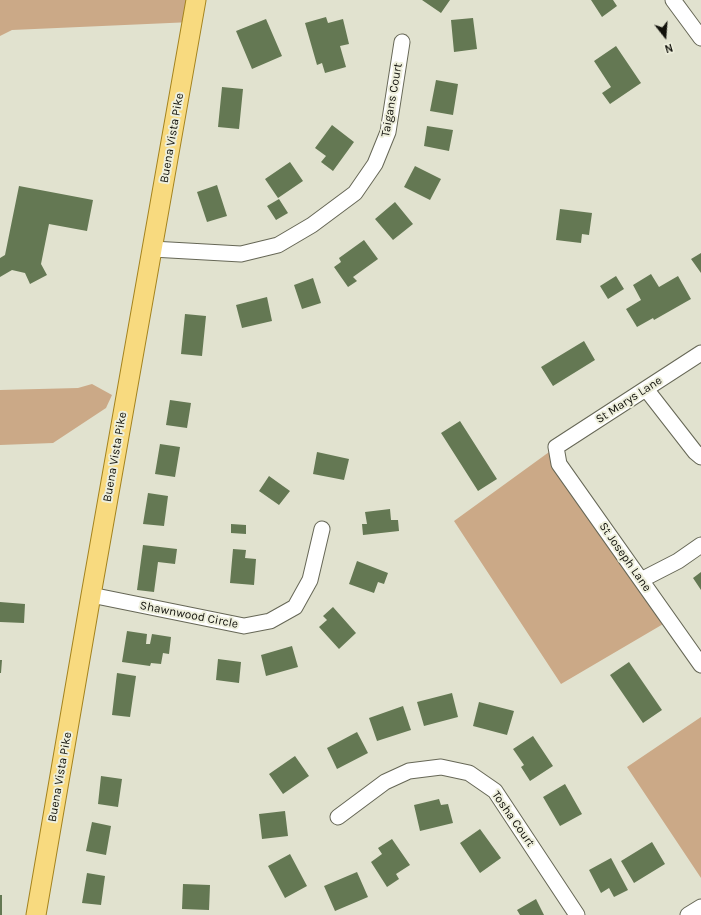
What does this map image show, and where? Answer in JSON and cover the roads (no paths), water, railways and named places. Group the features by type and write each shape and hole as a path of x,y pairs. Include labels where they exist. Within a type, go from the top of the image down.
{"main road":[{"name":"Buena Vista Pike","path":"36,915 196,0"}],"street":[{"path":"673,0 701,38"},
{"name":"Taigans Court","path":"152,249 241,254 278,245 312,225 355,193 375,164 388,132 402,42"},
{"name":"St Marys Lane","path":"556,447 701,353"},
{"path":"646,389 695,452 701,457"},
{"name":"St Joseph Lane","path":"556,447 559,464 701,665"},
{"name":"Shawnwood Circle","path":"91,595 244,626 270,621 295,607 310,580 322,528"},
{"path":"641,580 678,561 701,545"},
{"name":"Tosha Court","path":"338,818 385,782 409,771 441,767 469,773 495,791 577,915"},
{"path":"688,915 701,907"}]}
